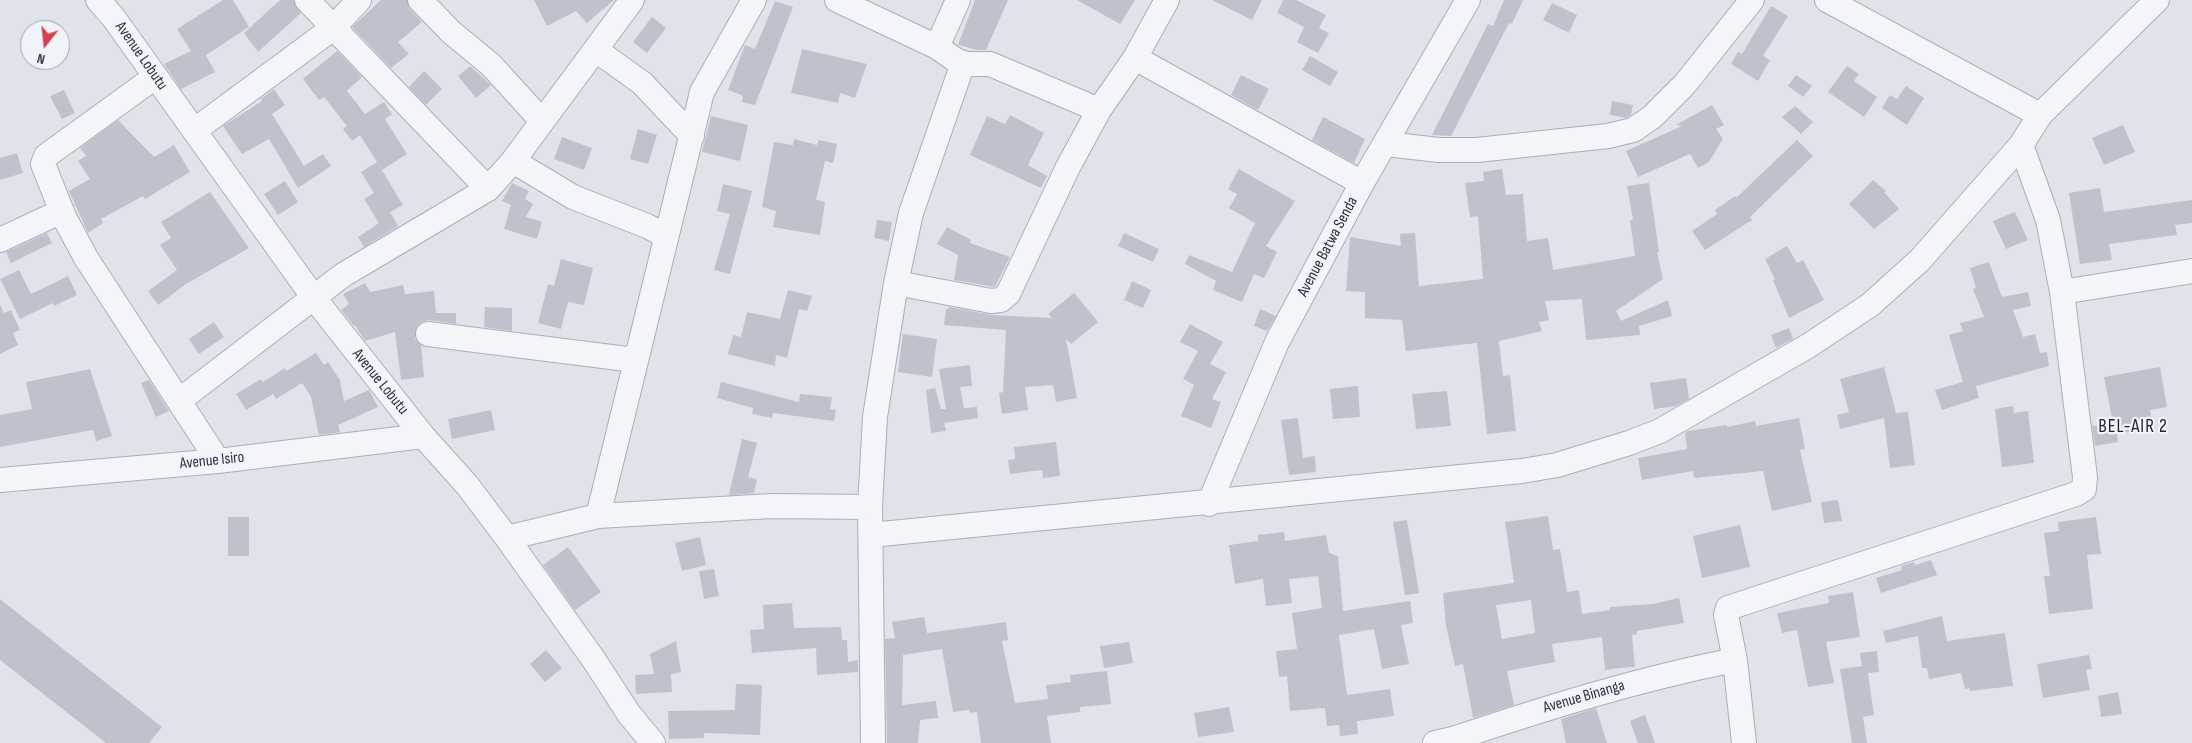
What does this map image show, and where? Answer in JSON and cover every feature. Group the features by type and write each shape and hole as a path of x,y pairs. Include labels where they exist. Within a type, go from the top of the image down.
{"street":[{"path":"307,0 488,189"},
{"path":"195,130 333,28 359,0"},
{"path":"420,0 451,32 491,65 542,121"},
{"path":"180,400 344,275 488,189 513,161 632,0"},
{"path":"598,516 702,92 754,0"},
{"path":"837,0 857,12 937,47 950,58 963,63 990,64 1099,110"},
{"path":"937,47 958,0"},
{"path":"896,282 991,301 1005,297 1013,286 1055,192 1099,110 1136,58 1167,0"},
{"name":"Avenue Batwa Senda","path":"1209,504 1277,342 1362,183 1468,0"},
{"path":"1386,144 1440,150 1477,150 1608,136 1633,130 1652,118 1685,84 1752,0"},
{"path":"1827,0 2040,115"},
{"path":"871,535 1209,504 1522,472 1557,465 1629,443 1660,431 1808,346 1870,305 1920,260 2020,145 2040,115 2157,0"},
{"name":"Avenue Lobutu","path":"106,9 195,130 314,298 423,436 467,485 594,660 629,714 653,743"},
{"path":"596,50 642,83 692,136"},
{"path":"1136,58 1362,183"},
{"path":"873,743 870,508 875,417 896,282 911,213 963,63"},
{"path":"155,77 46,156 43,164 62,211 86,258 218,460"},
{"path":"1744,743 1735,660 1726,615 1728,608 2081,492 2085,484 2062,292 2048,220 2020,145"},
{"path":"513,161 573,197 647,226 666,236"},
{"path":"0,240 62,211"},
{"path":"2062,292 2192,272"},
{"path":"428,334 635,360"},
{"name":"Avenue Isiro","path":"0,480 218,460 423,436"},
{"path":"507,538 598,516 772,506 870,508"},
{"name":"Avenue Binanga","path":"1435,743 1453,740 1568,700 1674,672 1735,660"}],"building":[{"path":"223,0 233,0 249,27 206,55 215,72 181,89 164,64 191,51 177,29"},
{"path":"280,0 294,0 301,13 258,52 244,33"},
{"path":"381,0 407,0 410,9 422,22 398,42 409,54 391,68 352,27"},
{"path":"534,0 614,0 587,23 576,11 547,26"},
{"path":"975,0 1008,0 986,50 977,50 958,45"},
{"path":"1077,0 1135,0 1120,24"},
{"path":"1212,0 1262,0 1252,20"},
{"path":"1283,0 1296,0 1326,15 1319,28 1329,33 1318,53 1297,42 1304,27 1277,13"},
{"path":"1504,0 1523,0 1512,24 1509,23 1451,136 1432,135 1488,24 1493,26"},
{"path":"775,1 793,7 755,105 742,102 743,96 728,90 745,45 755,49"},
{"path":"1552,3 1577,15 1569,33 1543,20"},
{"path":"1771,6 1788,16 1763,56 1770,60 1758,81 1731,64 1738,52 1742,54"},
{"path":"652,17 666,28 647,53 633,42"},
{"path":"802,49 867,64 855,98 840,93 838,103 791,93"},
{"path":"337,51 362,77 347,91 365,114 384,102 392,114 385,119 407,154 382,170 360,135 352,141 343,129 347,126 324,97 319,100 303,79"},
{"path":"1310,56 1338,72 1330,86 1302,70"},
{"path":"470,66 491,85 476,98 458,76"},
{"path":"1847,66 1859,74 1854,81 1877,97 1864,117 1828,92"},
{"path":"424,71 442,89 426,105 409,87"},
{"path":"1241,75 1269,89 1258,110 1231,95"},
{"path":"1796,75 1812,86 1803,97 1788,86"},
{"path":"1906,86 1924,98 1907,125 1882,108 1890,95 1897,99"},
{"path":"274,89 285,105 272,114 304,166 323,154 331,166 298,188 269,139 242,154 223,126 262,101 261,99"},
{"path":"64,90 75,113 62,119 50,96"},
{"path":"1612,101 1633,105 1631,115 1626,118 1610,115"},
{"path":"1712,105 1724,125 1716,129 1723,139 1709,162 1698,168 1690,154 1638,177 1626,151 1682,126 1676,125"},
{"path":"1795,106 1813,122 1801,134 1782,117"},
{"path":"1010,115 1044,133 1028,165 1047,176 1041,188 970,155 987,116 1005,124"},
{"path":"711,116 748,125 740,161 702,152"},
{"path":"1323,117 1365,139 1354,163 1312,140"},
{"path":"118,120 154,157 174,145 190,172 145,199 143,196 101,219 103,223 88,233 69,191 90,179 78,161 86,156 80,148"},
{"path":"2123,125 2135,152 2104,165 2092,138"},
{"path":"638,129 657,135 648,164 630,159"},
{"path":"562,137 592,148 584,170 554,159"},
{"path":"794,139 817,145 819,140 837,144 833,163 825,161 816,200 825,202 820,235 773,227 776,211 762,207 774,142 793,145"},
{"path":"1797,140 1813,156 1750,217 1752,220 1705,250 1692,231 1717,214 1715,210 1735,196 1736,198"},
{"path":"17,153 23,173 0,180 0,158"},
{"path":"377,162 403,205 390,212 398,226 364,247 358,237 379,223 364,199 374,193 361,172"},
{"path":"1239,169 1295,201 1266,246 1277,252 1264,278 1254,274 1242,302 1213,290 1216,281 1185,264 1189,255 1232,272 1255,223 1229,208 1237,194 1228,189"},
{"path":"1502,169 1506,195 1523,194 1527,241 1548,238 1553,270 1635,256 1630,220 1633,220 1627,186 1649,183 1659,252 1657,252 1663,279 1616,311 1621,321 1668,300 1672,316 1639,326 1640,335 1586,340 1582,299 1545,301 1549,320 1539,322 1542,331 1499,341 1503,376 1510,375 1516,431 1487,434 1477,343 1406,351 1402,320 1365,318 1365,292 1346,291 1350,237 1401,246 1400,234 1415,233 1419,286 1483,279 1478,216 1470,217 1465,183 1484,181 1483,172"},
{"path":"1873,180 1886,191 1884,192 1899,209 1874,229 1849,204"},
{"path":"285,181 298,202 278,215 264,194"},
{"path":"512,183 529,191 525,199 533,204 526,217 542,222 537,239 504,229 511,205 502,201"},
{"path":"723,184 752,191 730,274 714,270 730,214 717,211"},
{"path":"2100,188 2104,212 2192,200 2192,223 2175,225 2177,235 2109,244 2112,260 2080,264 2069,193"},
{"path":"210,192 249,248 186,284 158,305 148,291 177,270 160,245 171,238 161,222"},
{"path":"2015,212 2028,240 2006,249 1993,221"},
{"path":"877,220 892,222 889,241 874,238"},
{"path":"947,227 971,240 970,243 1010,257 995,287 954,280 958,255 937,244"},
{"path":"47,233 52,243 11,263 6,252"},
{"path":"1124,233 1159,249 1153,262 1118,246"},
{"path":"1787,246 1797,263 1803,260 1824,300 1789,318 1773,280 1775,279 1765,259"},
{"path":"561,259 593,268 584,305 568,302 561,329 538,323 548,284 554,286"},
{"path":"1989,262 2002,297 2028,292 2031,306 2013,310 2023,337 2035,334 2040,353 2047,352 2049,366 1976,386 1979,398 1942,410 1935,390 1963,382 1949,335 1963,331 1960,323 1984,317 1973,289 1976,288 1970,268"},
{"path":"19,270 31,294 68,276 77,295 54,306 53,303 20,319 0,279"},
{"path":"1132,281 1151,290 1143,308 1124,300"},
{"path":"365,283 370,292 403,285 405,294 434,291 436,313 456,313 456,324 429,320 417,326 415,339 421,345 424,377 401,380 395,332 365,341 355,325 341,310 349,304 343,294"},
{"path":"788,290 812,296 807,311 799,309 787,358 776,355 775,366 728,354 733,335 741,337 747,312 780,319"},
{"path":"1074,293 1098,322 1071,344 1066,339 1077,398 1056,402 1053,385 1025,387 1028,410 1002,414 999,393 1003,392 1006,330 944,325 946,309 949,307 992,315 1052,318 1048,314"},
{"path":"0,305 4,313 11,310 20,330 13,333 18,345 0,354"},
{"path":"485,307 512,308 512,331 484,327"},
{"path":"1260,309 1276,316 1267,331 1254,326"},
{"path":"214,322 224,337 199,354 189,339"},
{"path":"1190,324 1223,342 1210,364 1226,372 1212,399 1221,402 1211,428 1181,416 1194,385 1183,379 1198,351 1180,342"},
{"path":"1789,328 1793,339 1776,348 1771,335"},
{"path":"903,334 937,339 932,377 898,372"},
{"path":"316,353 324,365 328,362 340,380 344,401 369,390 378,407 338,425 340,432 319,435 311,397 302,383 276,399 273,394 246,410 236,394 261,379 263,382 285,368 286,371"},
{"path":"970,365 972,386 960,387 964,408 977,407 978,418 944,423 946,431 931,433 926,390 935,388 941,409 946,409 939,369"},
{"path":"1884,367 1896,413 1908,412 1915,465 1890,468 1884,418 1840,429 1837,415 1849,412 1840,379"},
{"path":"2160,367 2167,407 2150,410 2153,428 2117,434 2118,442 2095,446 2092,426 2113,423 2104,377"},
{"path":"90,369 112,436 96,441 93,430 0,447 0,415 32,409 26,382"},
{"path":"1686,378 1689,399 1676,406 1654,409 1650,383"},
{"path":"149,380 169,411 156,417 141,383"},
{"path":"721,382 799,402 800,394 832,397 830,409 836,410 834,421 773,413 772,418 752,414 753,408 717,398"},
{"path":"1358,386 1360,417 1333,419 1330,389"},
{"path":"1447,391 1451,426 1416,429 1412,394"},
{"path":"2013,406 2014,413 2028,411 2034,463 2002,467 1995,409"},
{"path":"491,410 495,430 452,439 448,419"},
{"path":"1298,418 1303,458 1315,456 1316,472 1289,475 1281,420"},
{"path":"1799,418 1805,449 1800,450 1812,502 1772,511 1763,471 1694,478 1693,471 1642,480 1638,458 1687,449 1685,433 1688,431 1727,425 1727,427 1755,421 1756,426"},
{"path":"742,439 757,443 748,477 757,479 754,493 731,495 729,494"},
{"path":"1056,442 1060,476 1043,478 1042,470 1010,474 1008,460 1015,459 1014,447"},
{"path":"1838,500 1842,521 1824,523 1821,502"},
{"path":"1548,516 1553,550 1560,549 1567,592 1579,590 1582,614 1610,610 1610,607 1653,604 1679,598 1684,623 1637,631 1637,634 1632,635 1635,667 1605,670 1602,637 1552,644 1555,662 1507,671 1514,705 1473,718 1463,664 1455,666 1446,626 1443,593 1514,583 1505,522","holes":["1531,600 1535,633 1502,639 1496,605"]},
{"path":"228,517 249,517 249,556 228,556"},
{"path":"2096,517 2101,554 2087,555 2093,609 2049,614 2044,576 2050,576 2044,533 2059,531 2058,522"},
{"path":"1407,520 1419,593 1405,595 1393,522"},
{"path":"1740,525 1750,567 1702,578 1693,536"},
{"path":"1284,532 1285,541 1326,535 1329,553 1338,556 1343,611 1410,601 1413,623 1401,625 1409,664 1382,669 1374,629 1339,635 1347,695 1390,689 1394,716 1357,721 1358,734 1340,736 1339,725 1327,726 1325,708 1290,711 1287,676 1279,677 1276,651 1297,649 1292,613 1322,608 1318,576 1289,579 1292,603 1266,606 1263,579 1235,584 1229,545 1258,541 1258,535"},
{"path":"700,537 706,565 682,571 675,543"},
{"path":"568,547 601,592 575,610 543,565"},
{"path":"1931,560 1937,575 1881,593 1876,578 1902,570 1901,566 1914,562 1915,565"},
{"path":"714,569 719,596 704,599 699,571"},
{"path":"1853,592 1860,637 1826,642 1834,683 1808,687 1797,630 1782,633 1777,613 1829,603 1828,596"},
{"path":"0,599 162,727 149,743 106,743 0,660"},
{"path":"792,603 794,628 841,627 842,640 847,640 848,662 858,660 858,672 817,675 816,648 752,653 750,630 764,629 763,605"},
{"path":"1942,616 1947,641 2005,633 2013,686 1970,691 1970,688 1965,689 1961,673 1929,679 1927,668 1922,668 1918,636 1886,643 1883,631"},
{"path":"924,617 927,633 1006,622 1008,640 1002,641 1015,703 1048,699 1046,685 1071,682 1070,675 1107,671 1111,704 1080,707 1080,712 1047,716 1051,743 981,743 977,712 970,713 969,710 953,712 942,649 903,655 902,705 936,701 938,718 920,720 918,743 887,743 885,639 895,638 892,622"},
{"path":"676,641 681,672 671,674 672,692 636,694 635,675 654,674 650,654"},
{"path":"1129,642 1133,663 1104,668 1100,646"},
{"path":"546,650 562,668 545,682 530,664"},
{"path":"1877,651 1879,672 1868,673 1874,715 1863,717 1867,743 1852,743 1840,669 1862,666 1860,653"},
{"path":"2089,655 2092,669 2086,670 2090,690 2043,698 2037,664"},
{"path":"736,684 762,685 760,735 704,733 704,738 669,739 668,711 735,710"},
{"path":"2118,692 2122,714 2101,717 2098,696"},
{"path":"1229,707 1234,732 1198,737 1194,713"},
{"path":"1596,708 1607,743 1566,743 1561,719"},
{"path":"1645,715 1655,743 1638,743 1630,721"}],"district":[{"name":"BEL-AIR 2","path":"2133,427"}]}
